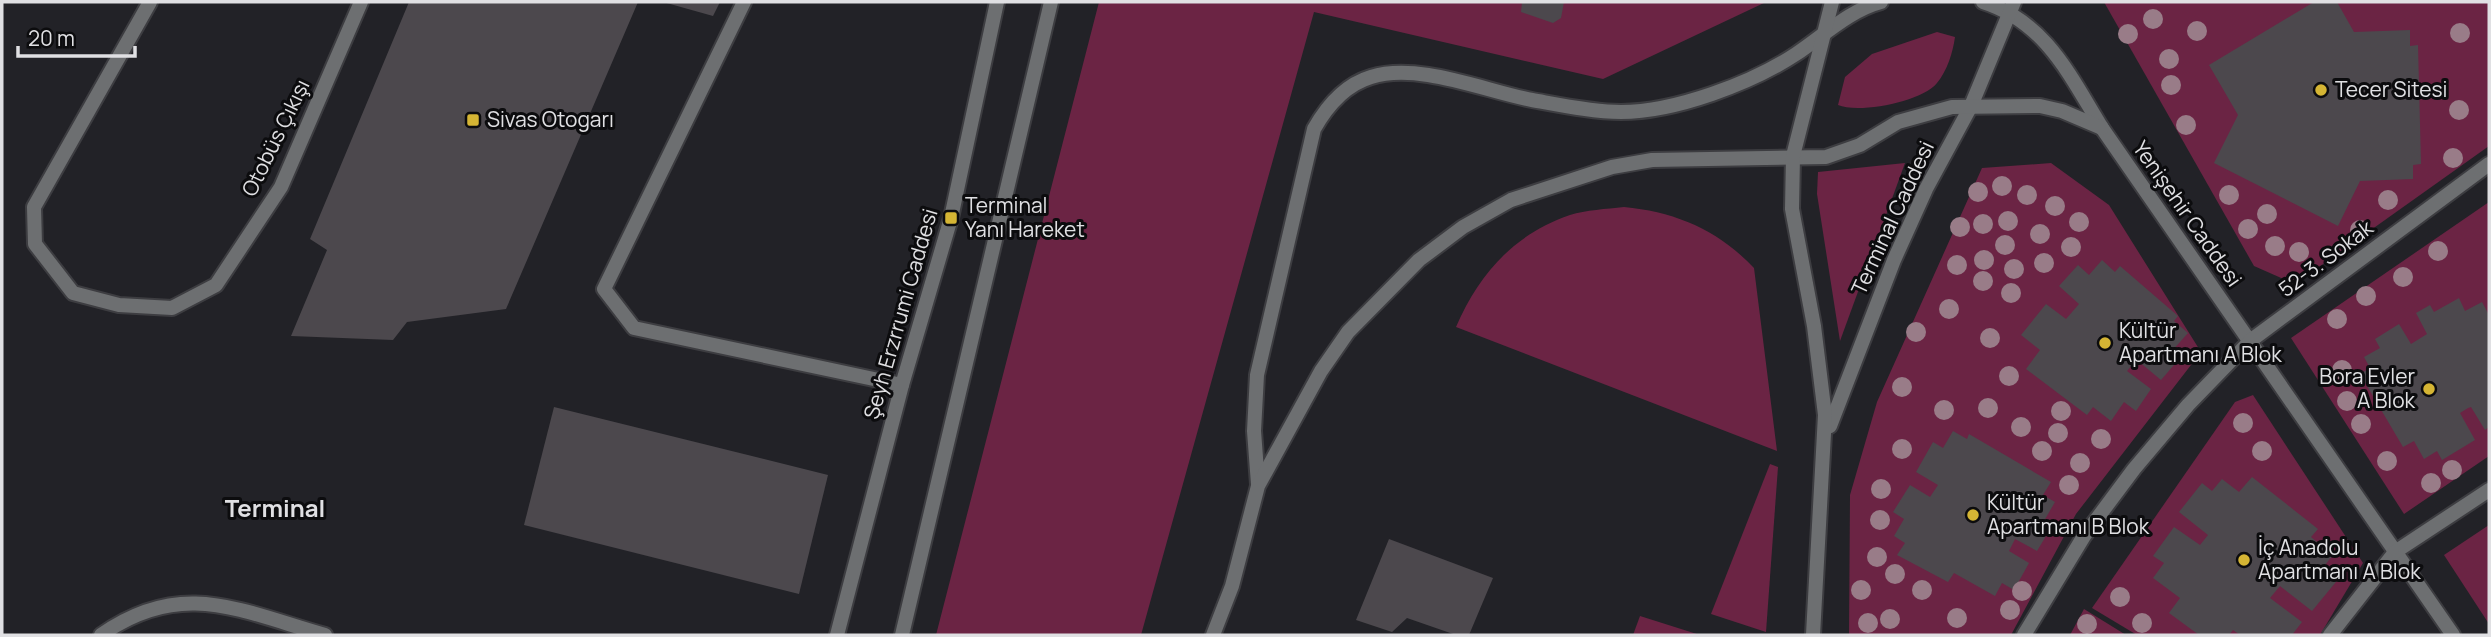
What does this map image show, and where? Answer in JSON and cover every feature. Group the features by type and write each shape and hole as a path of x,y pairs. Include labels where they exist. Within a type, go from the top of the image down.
{"street":[{"name":"Otobüs Çıkışı","path":"150,2 34,206 35,244 73,293 119,305 172,308 216,285 281,187 361,2"},
{"path":"744,2 604,289 634,328 902,385"},
{"name":"Şeyh Erzrrumi Caddesi","path":"837,635 902,385 951,218 997,2"},
{"path":"902,635 1051,2"},
{"name":"Terminal Caddesi","path":"1813,635 1825,458 1822,378 1792,209 1793,156 1832,2"},
{"path":"1258,486 1254,431 1257,375 1314,129 1336,97 1371,77 1411,74 1465,83 1533,100 1622,112 1667,105 1711,93 1788,59 1848,17 1881,2"},
{"name":"Yenişehir Caddesi","path":"1983,2 2012,8 2065,64 2102,128 2453,635"},
{"name":"Terminal Caddesi","path":"1825,458 1836,403 1888,273 1926,189 1971,106 2012,8"},
{"path":"1213,635 1232,586 1258,486 1321,371 1348,332 1419,260 1463,227 1511,200 1612,167 1691,158 1826,157 1842,153 1885,127 1920,114 1971,106 2040,106 2062,111 2102,128"},
{"name":"52-3. Sokak","path":"2024,635 2084,536 2134,469 2188,405 2250,341 2489,164"},
{"path":"2330,635 2395,552 2489,490"},
{"path":"102,635 127,617 157,607 192,601 230,608 325,635"}],"shaded area":[{"path":"1099,2 1766,2 1603,79 1314,12 1141,635 936,635"},
{"path":"2104,2 2489,2 2489,146 2295,284 2254,266"},
{"path":"1937,32 1955,37 1947,67 1929,90 1904,101 1874,107 1838,105 1845,77 1872,54"},
{"path":"1905,163 1840,341 1817,194 1818,172"},
{"path":"2051,163 2109,205 2201,352 2076,514 2011,635 1849,635 1850,495 1877,402 1982,168"},
{"path":"2489,202 2489,456 2404,514 2291,338"},
{"path":"1624,207 1661,213 1695,225 1726,243 1754,268 1777,451 1456,327 1487,273 1515,245 1550,223 1570,215"},
{"path":"2253,395 2363,563 2320,635 2137,635 2092,608 2235,402"},
{"path":"1770,464 1778,467 1766,632 1711,614"},
{"path":"2489,525 2489,624 2444,555"},
{"path":"2084,609 2126,635 2070,635"},
{"path":"1640,616 1700,635 1633,635"}],"building":[{"name":"Sivas Otogarı","path":"409,2 638,2 506,309 407,322 393,340 291,336 327,250 310,239"},
{"path":"663,2 720,2 713,16"},
{"path":"1522,2 1564,2 1561,18 1553,23 1521,12"},
{"name":"Tecer Sitesi","path":"2314,2 2337,2 2354,32 2410,30 2410,46 2418,45 2421,164 2413,165 2413,179 2360,181 2338,226 2214,163 2238,115 2209,65"},
{"name":"Kültür Apartmanı A Blok","path":"2102,260 2115,272 2120,266 2178,316 2174,321 2188,333 2172,351 2180,358 2161,380 2137,360 2132,365 2127,371 2151,389 2136,411 2124,402 2111,421 2093,407 2087,415 2026,369 2040,350 2021,335 2046,304 2066,319 2079,304 2059,286 2078,265 2089,275"},
{"name":"Bora Evler A Blok","path":"2459,298 2465,311 2482,302 2489,315 2489,427 2485,430 2471,407 2468,408 2460,413 2475,440 2442,460 2437,451 2424,459 2414,441 2403,447 2360,374 2370,368 2364,357 2380,348 2375,339 2399,324 2411,344 2427,334 2416,313 2430,305 2434,312"},
{"path":"554,407 828,475 799,594 524,525"},
{"name":"Kültür Apartmanı B Blok","path":"1953,431 1967,439 1969,434 2051,482 2043,495 2055,502 2044,521 2052,526 2037,551 2015,539 2009,551 2029,563 2014,590 2002,583 1995,596 1954,573 1948,582 1897,555 1905,543 1894,536 1904,519 1893,512 1910,485 1930,497 1938,485 1916,472 1933,442 1943,448"},
{"name":"İç Anadolu Apartmanı A Blok","path":"2252,477 2318,529 2311,537 2333,555 2325,565 2340,577 2312,611 2280,586 2270,598 2302,622 2292,635 2240,635 2233,630 2229,635 2199,635 2169,613 2180,598 2153,578 2164,563 2153,556 2174,527 2200,545 2208,535 2179,512 2202,483 2212,491 2222,479 2239,492"},
{"path":"1389,539 1493,578 1469,635 1456,635 1407,618 1392,632 1356,620"}],"place":[{"name":"Tecer Sitesi","path":"2321,90"},
{"name":"Sivas Otogarı","path":"473,120"},
{"name":"Terminal Yanı Hareket","path":"951,218"},
{"name":"Kültür Apartmanı A Blok","path":"2105,343"},
{"name":"Bora Evler A Blok","path":"2429,389"},
{"name":"Kültür Apartmanı B Blok","path":"1973,515"},
{"name":"İç Anadolu Apartmanı A Blok","path":"2244,560"}],"district":[{"name":"Terminal","path":"275,509"}]}
